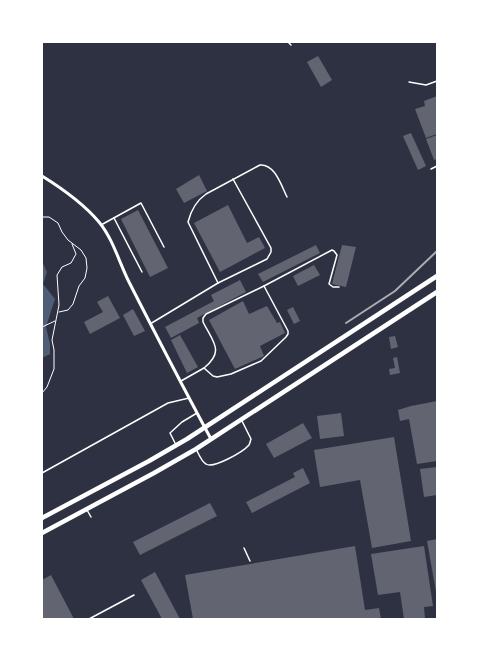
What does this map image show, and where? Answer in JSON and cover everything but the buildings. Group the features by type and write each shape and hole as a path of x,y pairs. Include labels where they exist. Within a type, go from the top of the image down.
{"main road":[{"path":"42,518 176,445 437,276"},
{"path":"42,533 196,449 437,292"}],"street":[{"path":"42,176 67,192 101,225 108,235 124,272 150,324 211,439"}],"lane":[{"path":"288,42 291,46"},
{"path":"409,82 426,85 437,81"},
{"path":"218,283 188,222 192,209 200,199 206,194 260,165 265,165 272,170 287,197"},
{"path":"431,169 437,166"},
{"path":"150,324 218,283 267,259 271,252 271,248 233,179"},
{"path":"101,225 141,203 164,247"},
{"path":"114,218 142,272"},
{"path":"180,381 204,368 215,356 216,347 203,322 203,318 206,314 264,286 332,250 337,255 329,284 333,287 339,287"},
{"path":"204,368 213,376 217,377 231,374 261,361 288,334 288,331 264,286"},
{"path":"42,473 168,404 189,398"},
{"path":"176,445 170,433 182,422 197,413"},
{"path":"196,449 205,464 211,466 244,449 250,444 251,439 241,420"},
{"path":"87,509 91,517"},
{"path":"244,548 250,561"},
{"path":"89,619 134,595"}],"path":[{"path":"42,217 49,217 58,223 62,232 72,244 81,250 86,258 85,278 75,294 73,304 68,310 58,312"},
{"path":"42,393 47,387 54,368 54,350 52,340 59,305 56,275 62,267 71,263 76,254 72,244"},
{"path":"42,327 55,320"}],"water":[{"path":"42,261 47,272 43,284 55,299 46,327 50,344 50,354 42,358"}],"railway":[{"path":"346,323 395,291 437,251"}]}
